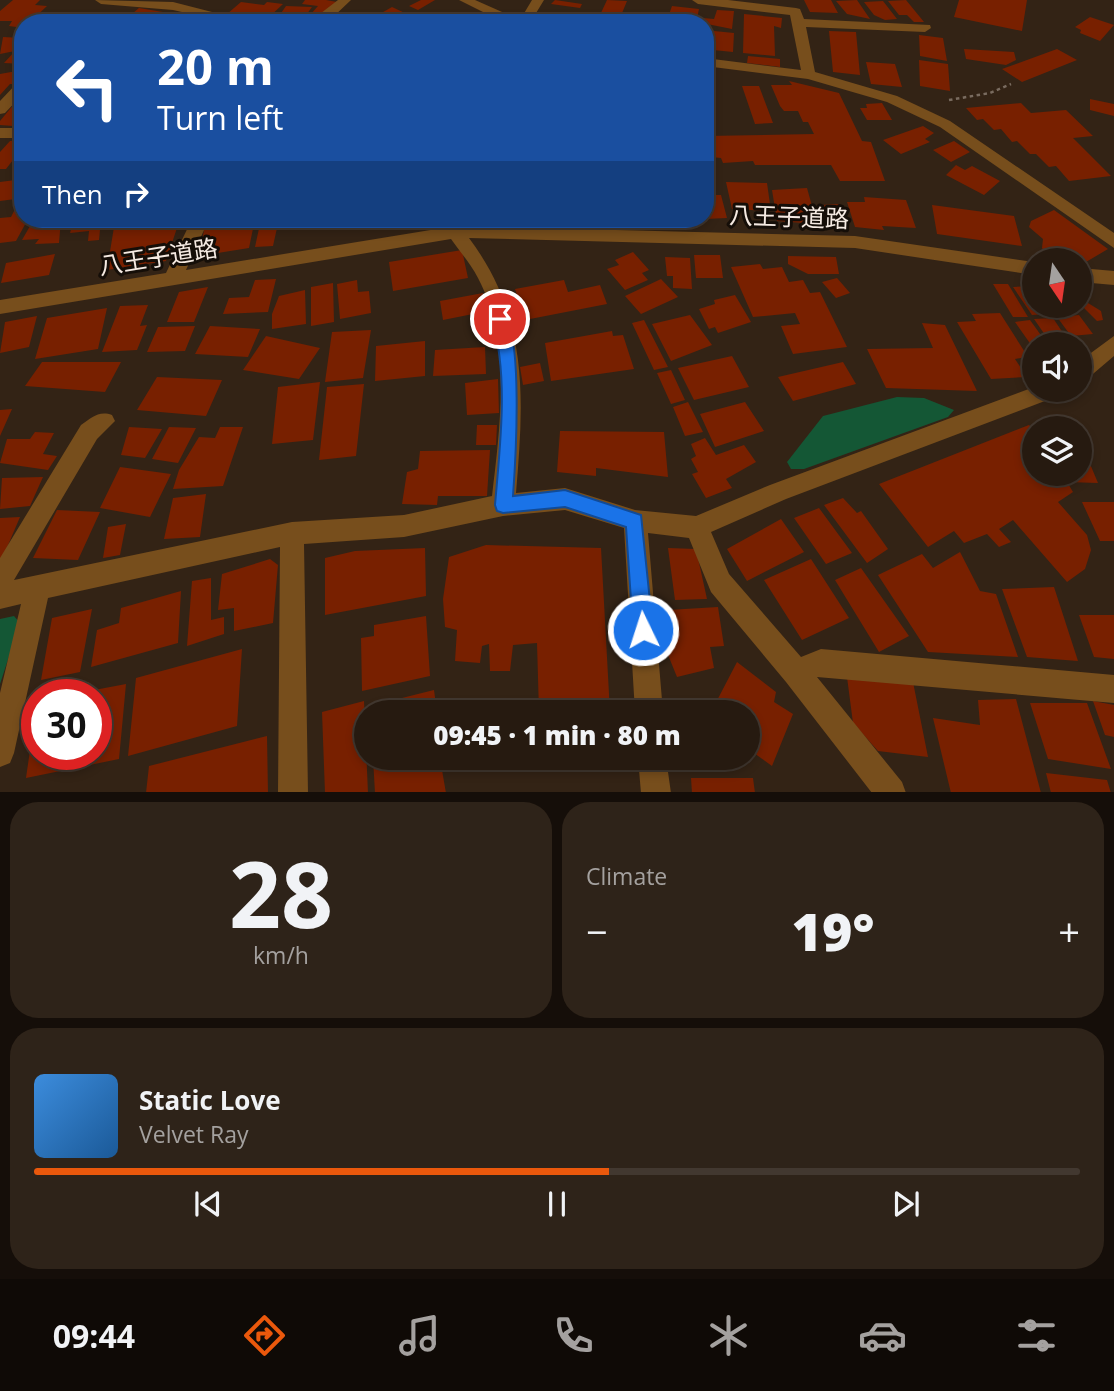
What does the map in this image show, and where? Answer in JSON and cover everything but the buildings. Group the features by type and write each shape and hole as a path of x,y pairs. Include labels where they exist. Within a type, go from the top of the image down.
{"street":[{"path":"101,0 173,6 208,14"},
{"path":"329,14 345,0"},
{"path":"465,0 496,14"},
{"path":"698,0 925,28"},
{"path":"795,12 809,75"},
{"path":"714,64 809,75 892,99 945,124 1114,242"},
{"path":"714,69 731,68"},
{"path":"0,110 14,95"},
{"path":"173,278 196,228"},
{"path":"447,228 489,281 505,337 510,434 503,505"},
{"name":"八王子道路","path":"0,307 447,228 855,242 1022,266"},
{"path":"1092,276 1114,278"},
{"path":"1092,366 1112,354"},
{"path":"0,596 292,533 404,526 503,505 565,499 635,521 697,527 778,492 1022,401"},
{"path":"0,581 89,432 104,421"},
{"path":"635,521 648,700"},
{"path":"697,527 720,583 796,672 890,792"},
{"path":"292,533 293,792"},
{"path":"0,754 38,587"},
{"path":"796,672 821,662 1114,688"},
{"path":"653,770 656,792"}],"path":[{"path":"990,93 1011,84"}],"green space":[{"path":"897,397 924,398 954,410 948,417 804,469 791,469 787,462 823,416"},
{"path":"14,616 20,623 0,684 0,619"}],"route":[{"path":"500,319 505,337 510,434 503,505 565,499 635,521 643,630"}]}
